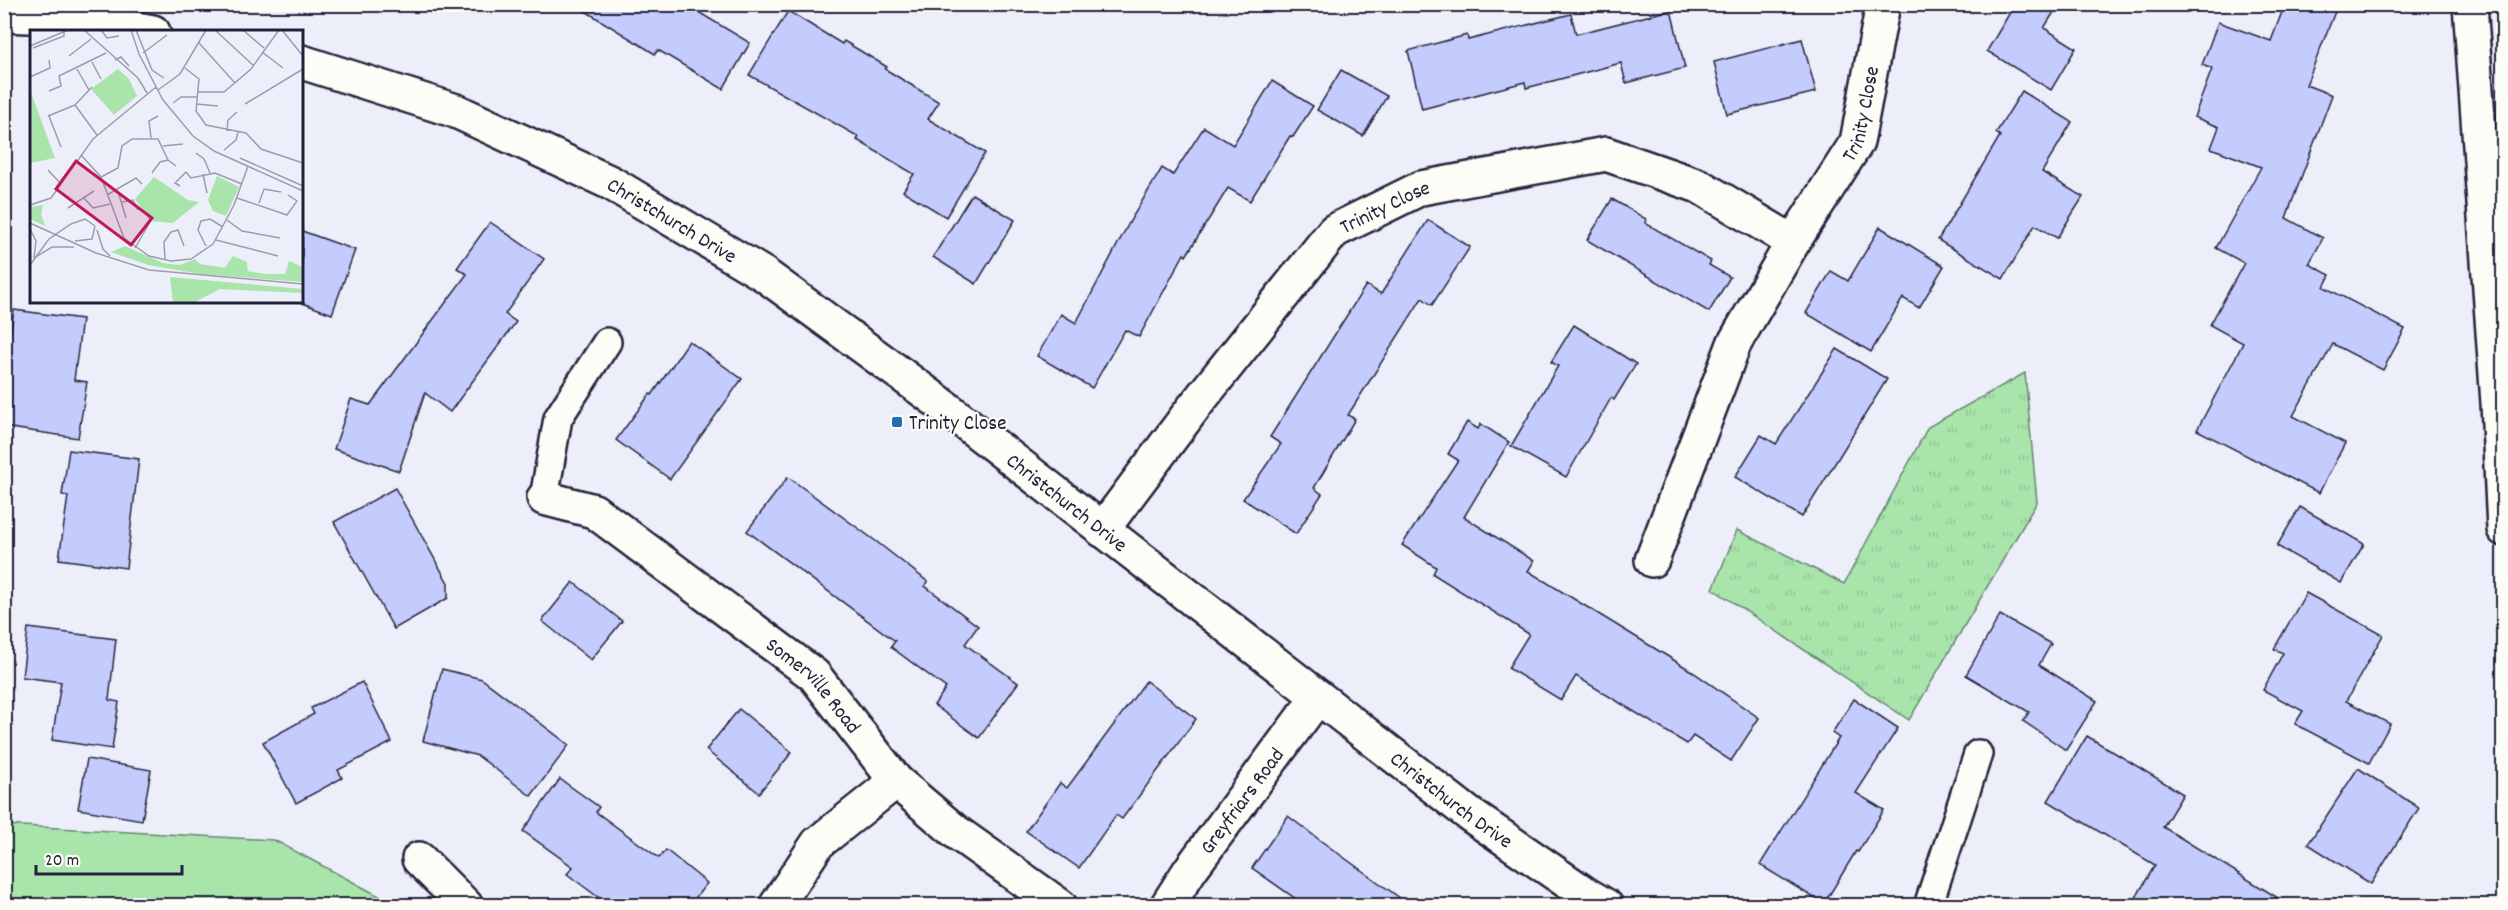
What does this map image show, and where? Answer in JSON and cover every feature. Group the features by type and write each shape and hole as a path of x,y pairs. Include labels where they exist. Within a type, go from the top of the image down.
{"street":[{"name":"Trinity Close","path":"1652,560 1734,344 1793,242 1857,142 1883,4"},
{"path":"2470,4 2492,169 2504,529"},
{"path":"4,15 76,18 142,30"},
{"name":"Christchurch Drive","path":"303,62 456,111 611,183 765,275 936,400 1469,814 1606,906"},
{"name":"Trinity Close","path":"1102,530 1194,408 1334,231 1421,188 1606,154 1699,186 1793,242"},
{"name":"Somerville Road","path":"544,498 594,511 814,675 896,781 956,832 1060,906"},
{"name":"Greyfriars Road","path":"1167,906 1190,870 1317,698"},
{"path":"776,906 818,843 896,781"},
{"path":"418,859 466,906"}],"lane":[{"path":"544,498 558,418 608,342"},
{"path":"1928,906 1978,754"}],"green space":[{"path":"2025,373 2037,502 1909,720 1713,589 1737,530 1844,584 1928,427"},
{"path":"4,825 274,840 396,905 5,905"}],"building":[{"path":"574,4 685,4 750,43 723,89 658,50 655,54"},
{"path":"2015,4 2059,4 2044,28 2076,48 2051,90 1987,51"},
{"path":"2285,4 2338,4 2306,85 2332,95 2286,218 2323,238 2309,264 2330,275 2324,287 2405,329 2383,370 2333,344 2293,416 2345,443 2319,493 2197,430 2243,343 2210,325 2244,263 2216,248 2261,167 2211,148 2219,127 2194,117 2212,69 2202,65 2218,22 2271,41"},
{"path":"1671,10 1685,68 1626,83 1621,63 1526,88 1525,82 1422,109 1408,51 1467,35 1468,40 1571,14 1576,34"},
{"path":"788,11 842,44 844,41 939,102 928,119 985,153 946,217 903,191 914,174 857,140 859,137 749,75"},
{"path":"1802,39 1816,92 1727,114 1714,62"},
{"path":"1341,70 1387,96 1363,136 1317,110"},
{"path":"1272,81 1313,106 1293,137 1290,136 1250,201 1228,188 1186,256 1184,254 1139,337 1125,330 1092,388 1037,356 1061,314 1076,323 1130,221 1162,168 1173,175 1204,127 1233,145"},
{"path":"2022,91 2072,122 2042,172 2083,197 2057,238 2035,225 2003,279 1938,240 2000,136 1996,133"},
{"path":"972,194 1015,220 976,284 933,257"},
{"path":"1612,199 1646,219 1645,223 1711,261 1709,265 1730,277 1709,312 1587,240"},
{"path":"1428,220 1470,247 1432,305 1422,298 1348,415 1355,419 1314,488 1322,494 1296,534 1243,499 1281,444 1270,437 1366,285 1381,294"},
{"path":"490,222 544,259 505,314 516,322 450,412 425,393 399,471 334,449 351,399 370,405 467,274 457,268"},
{"path":"1880,227 1944,266 1919,308 1903,298 1871,352 1806,313 1831,271 1848,281"},
{"path":"303,231 355,250 332,314 302,303"},
{"path":"14,310 82,319 74,380 87,382 78,438 4,427 4,374"},
{"path":"1574,325 1636,364 1614,400 1611,398 1566,477 1511,446 1558,366 1551,362"},
{"path":"689,341 742,379 670,479 616,440 650,394 652,395"},
{"path":"1837,349 1887,379 1802,517 1735,477 1761,435 1776,444"},
{"path":"1467,422 1478,429 1481,424 1509,442 1464,517 1534,561 1528,571 1690,670 1759,718 1731,761 1693,736 1687,744 1576,676 1561,700 1508,668 1529,634 1433,574 1436,567 1402,545 1458,460 1448,454"},
{"path":"69,450 139,459 126,568 59,559 68,496 62,495"},
{"path":"788,477 877,542 928,582 925,586 978,626 965,644 1018,683 979,738 934,705 946,688 891,647 895,641 747,531"},
{"path":"395,488 448,583 448,598 394,629 334,522"},
{"path":"2300,507 2364,544 2341,583 2277,546"},
{"path":"573,582 622,621 591,660 542,621"},
{"path":"2306,593 2383,635 2346,701 2390,724 2369,763 2295,724 2303,711 2263,690 2283,653 2274,649"},
{"path":"2000,615 2051,644 2039,665 2097,701 2066,750 2023,721 2029,712 1966,675"},
{"path":"28,628 116,639 109,700 119,702 112,749 52,740 61,682 22,677"},
{"path":"442,669 482,679 569,745 531,796 478,756 423,741"},
{"path":"1146,681 1196,719 1122,819 1116,815 1079,868 1026,831 1060,783 1067,788"},
{"path":"362,682 392,742 338,770 342,778 296,803 263,742 314,714 311,708"},
{"path":"1854,699 1898,728 1856,793 1884,810 1824,904 1760,865 1839,738 1832,733"},
{"path":"739,709 792,752 759,793 706,750"},
{"path":"2087,736 2183,794 2163,827 2291,906 2131,906 2155,865 2048,801"},
{"path":"87,759 151,770 142,820 78,809"},
{"path":"2358,768 2419,808 2371,884 2308,844"},
{"path":"560,779 599,807 596,812 659,858 666,850 707,883 689,906 610,906 567,874 573,867 523,831"},
{"path":"1288,816 1411,906 1306,906 1252,868"}],"place":[{"name":"Trinity Close","path":"897,422"}]}
